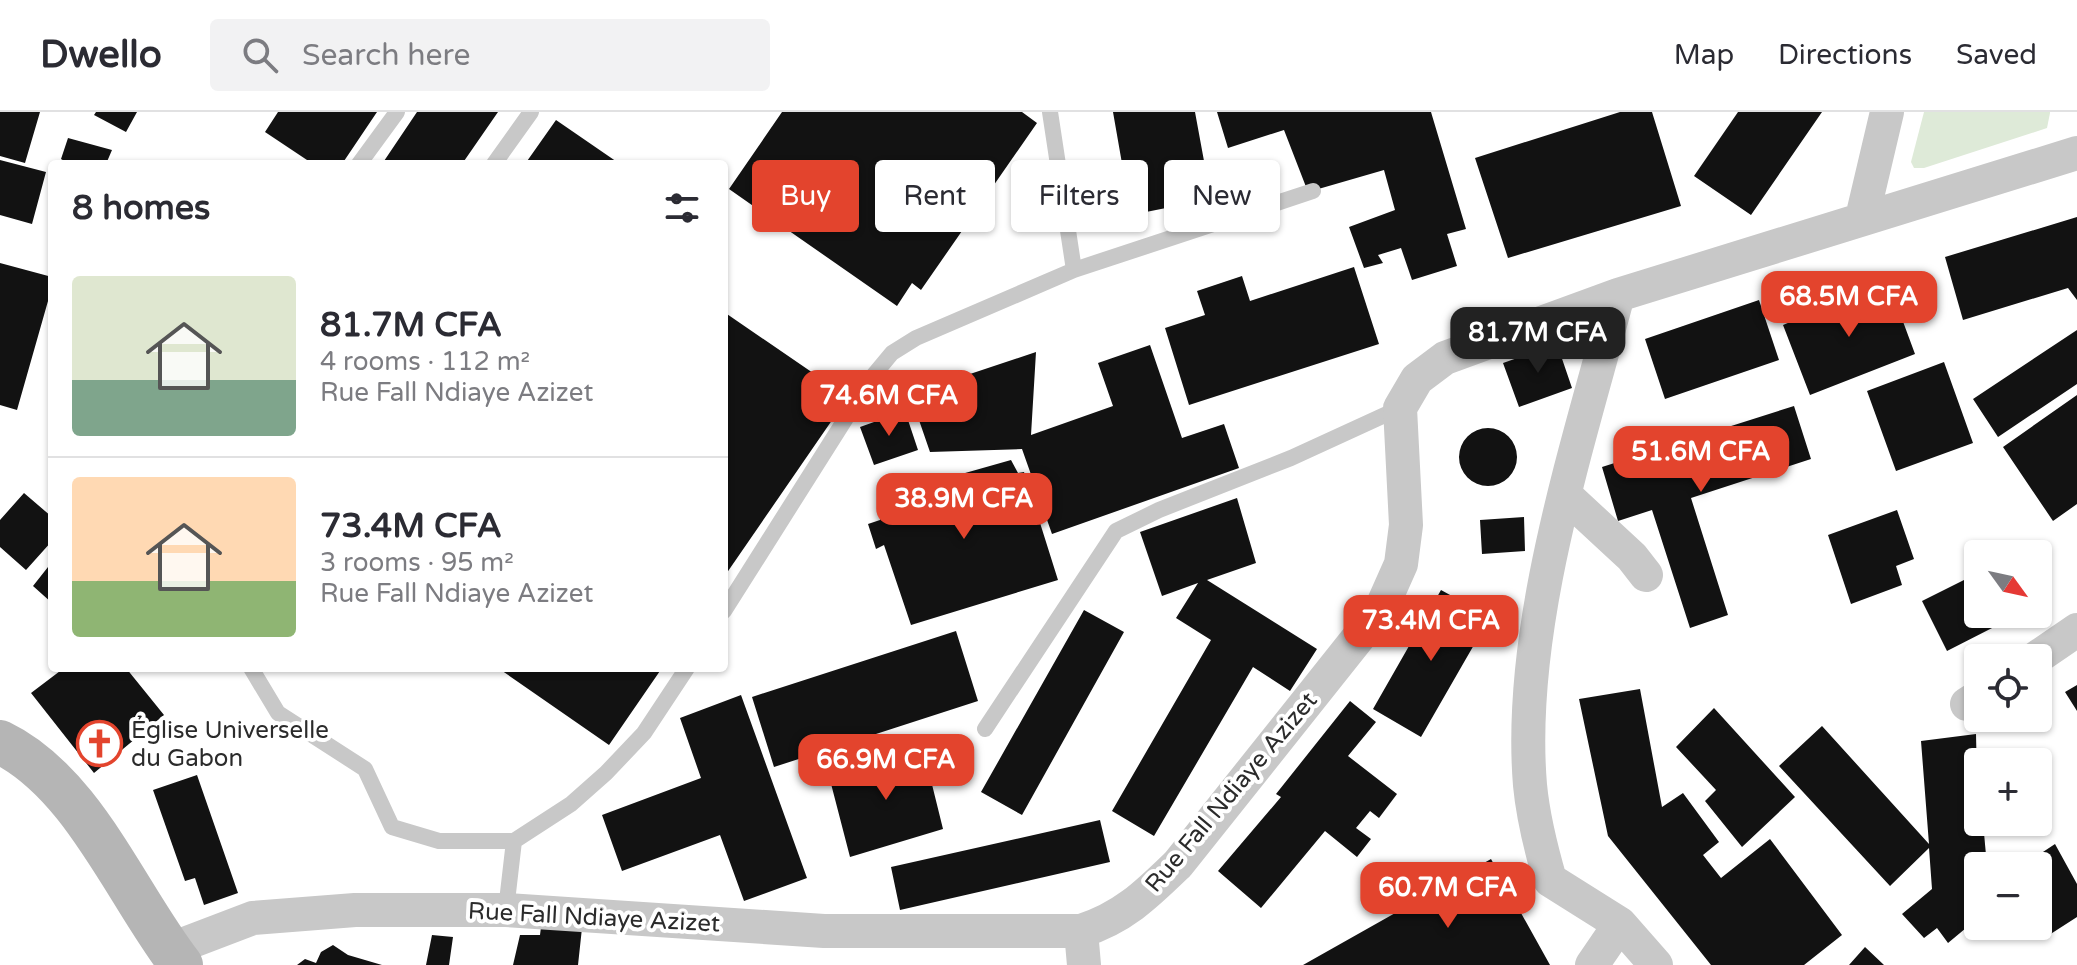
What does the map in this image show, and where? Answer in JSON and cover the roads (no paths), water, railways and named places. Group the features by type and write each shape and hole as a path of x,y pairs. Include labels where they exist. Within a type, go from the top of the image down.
{"main road":[{"path":"0,742 66,792 175,957"}],"street":[{"path":"1862,218 1887,112"},
{"path":"1400,408 1417,379 1445,358 1618,295 2077,153"},
{"path":"1618,295 1565,495 1539,619 1529,717 1530,785 1537,832 1550,880 1620,924 1656,965"},
{"name":"Rue Fall Ndiaye Azizet","path":"175,957 253,918 355,910 506,910 824,931 1081,931 1106,923 1178,864 1381,609 1401,564 1406,525 1400,408"},
{"path":"1565,495 1632,557 1646,575"},
{"path":"2052,647 2077,630"},
{"path":"1592,965 1620,924"},
{"path":"1081,931 1084,965"}],"lane":[{"path":"362,160 397,112"},
{"path":"497,160 531,112"},
{"path":"1050,112 1074,270"},
{"path":"728,605 872,377 892,353 916,338 1074,270 1313,191"},
{"path":"985,729 1116,531 1159,510 1291,458 1400,408"},
{"path":"253,672 278,713 365,769 392,827 439,841 514,841 571,804 644,733 684,672"},
{"path":"506,910 514,841"}],"place":[{"name":"Église Universelle du Gabon","path":"100,744"}]}
